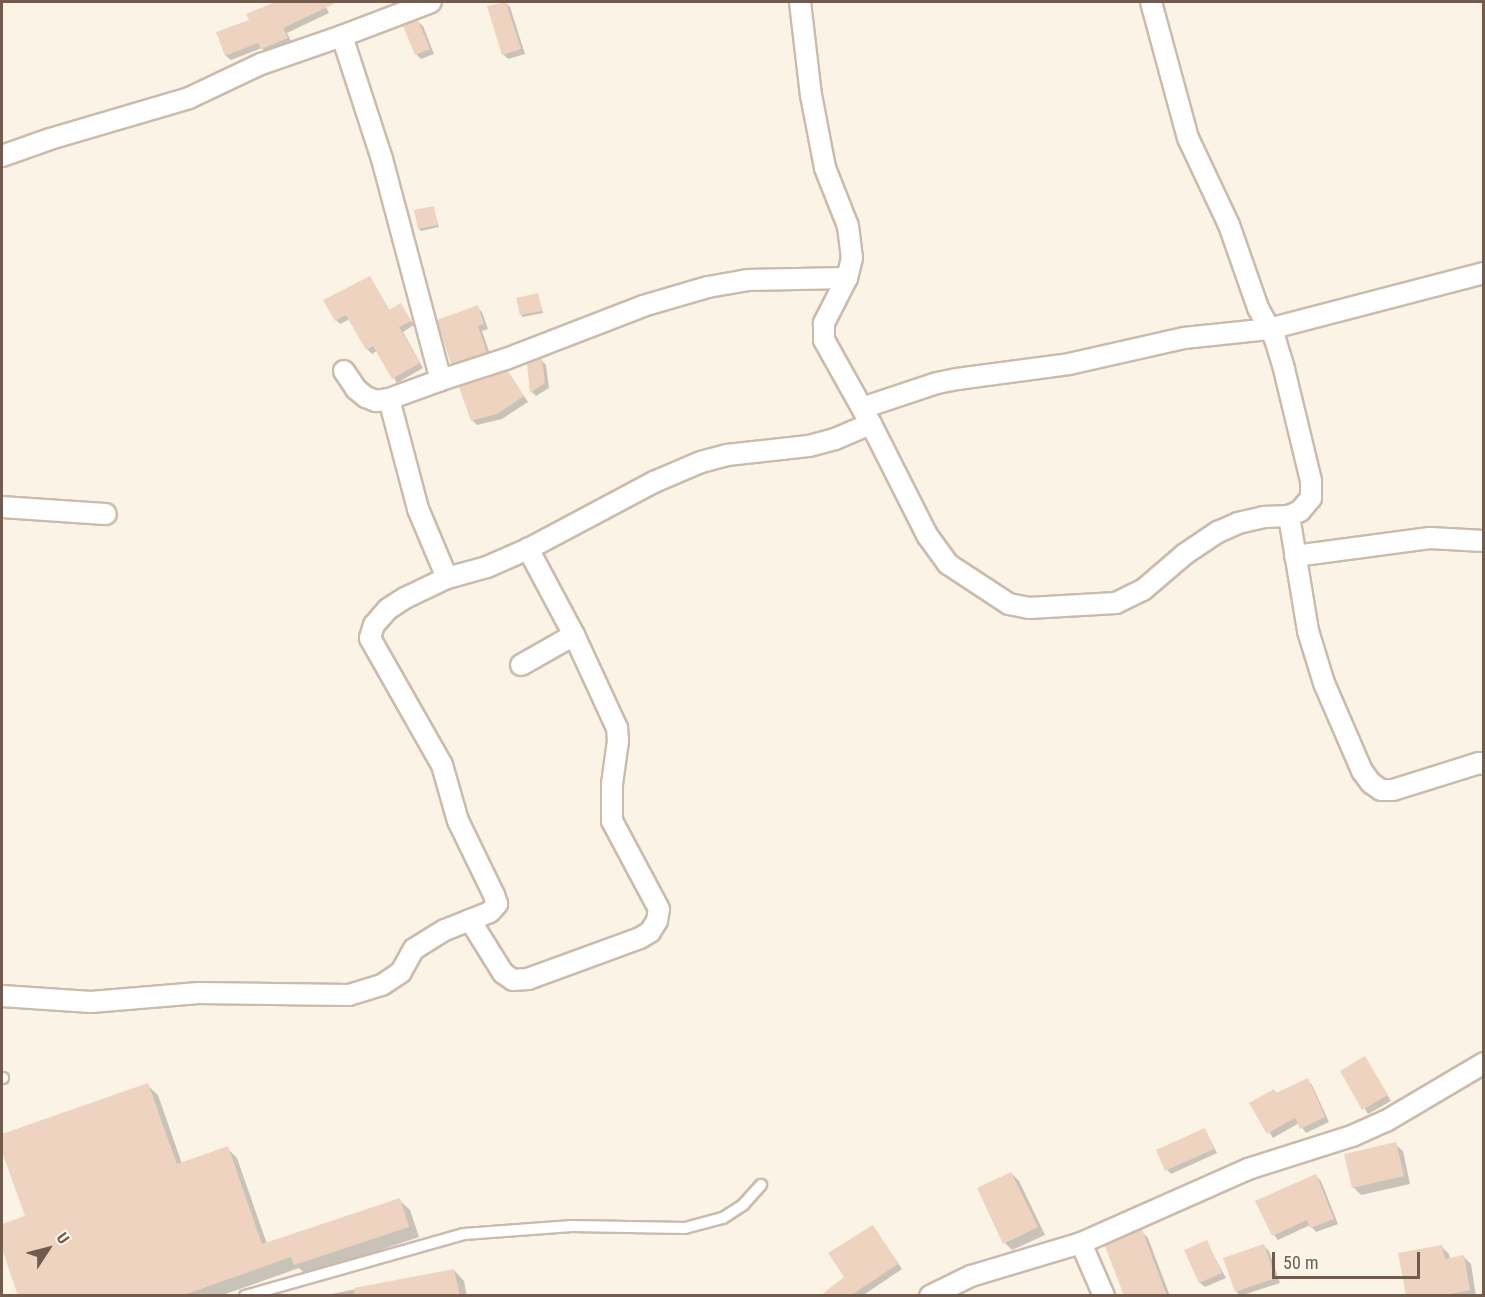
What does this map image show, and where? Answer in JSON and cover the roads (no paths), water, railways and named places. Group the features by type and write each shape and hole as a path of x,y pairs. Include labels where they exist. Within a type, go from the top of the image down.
{"street":[{"path":"2,156 50,139 189,98 261,64 431,2"},
{"path":"801,2 811,94 825,168 848,226 852,258 847,278 831,306 823,331 832,356 867,416 927,535 948,564 1009,604 1029,608 1116,603 1143,590 1185,554 1218,532 1238,523 1263,517 1289,516 1300,511 1311,498 1311,481 1284,369 1269,329 1258,308 1229,225 1188,138 1151,2"},
{"path":"342,36 382,159 441,380"},
{"path":"2,996 90,1002 199,993 349,995 382,986 401,972 414,949 445,930 494,908 496,904 494,895 458,821 442,765 370,638 374,625 388,609 405,598 447,578 487,567 528,549 654,482 701,462 727,455 809,446 835,439 867,416 957,378 1069,364 1184,338 1269,329 1484,273"},
{"path":"345,371 356,389 366,397 375,401 389,399 525,352 635,309 708,287 747,280 847,278"},
{"path":"389,399 418,509 447,578"},
{"path":"2,507 106,514"},
{"path":"1289,516 1308,631 1324,683 1362,771 1371,783 1381,790 1393,790 1479,763 1484,764"},
{"path":"1295,556 1430,538 1484,541"},
{"path":"470,920 503,973 513,980 528,979 629,943 650,932 657,921 659,909 612,821 612,784 618,741 617,728 574,635 528,549"},
{"path":"521,665 574,635"},
{"path":"930,1296 970,1276 1081,1243 1248,1168 1313,1151 1352,1136 1386,1121 1484,1063"},
{"path":"1081,1243 1104,1296"}],"lane":[{"path":"245,1296 464,1234 572,1226 685,1228 723,1218 743,1205 761,1185"}]}
